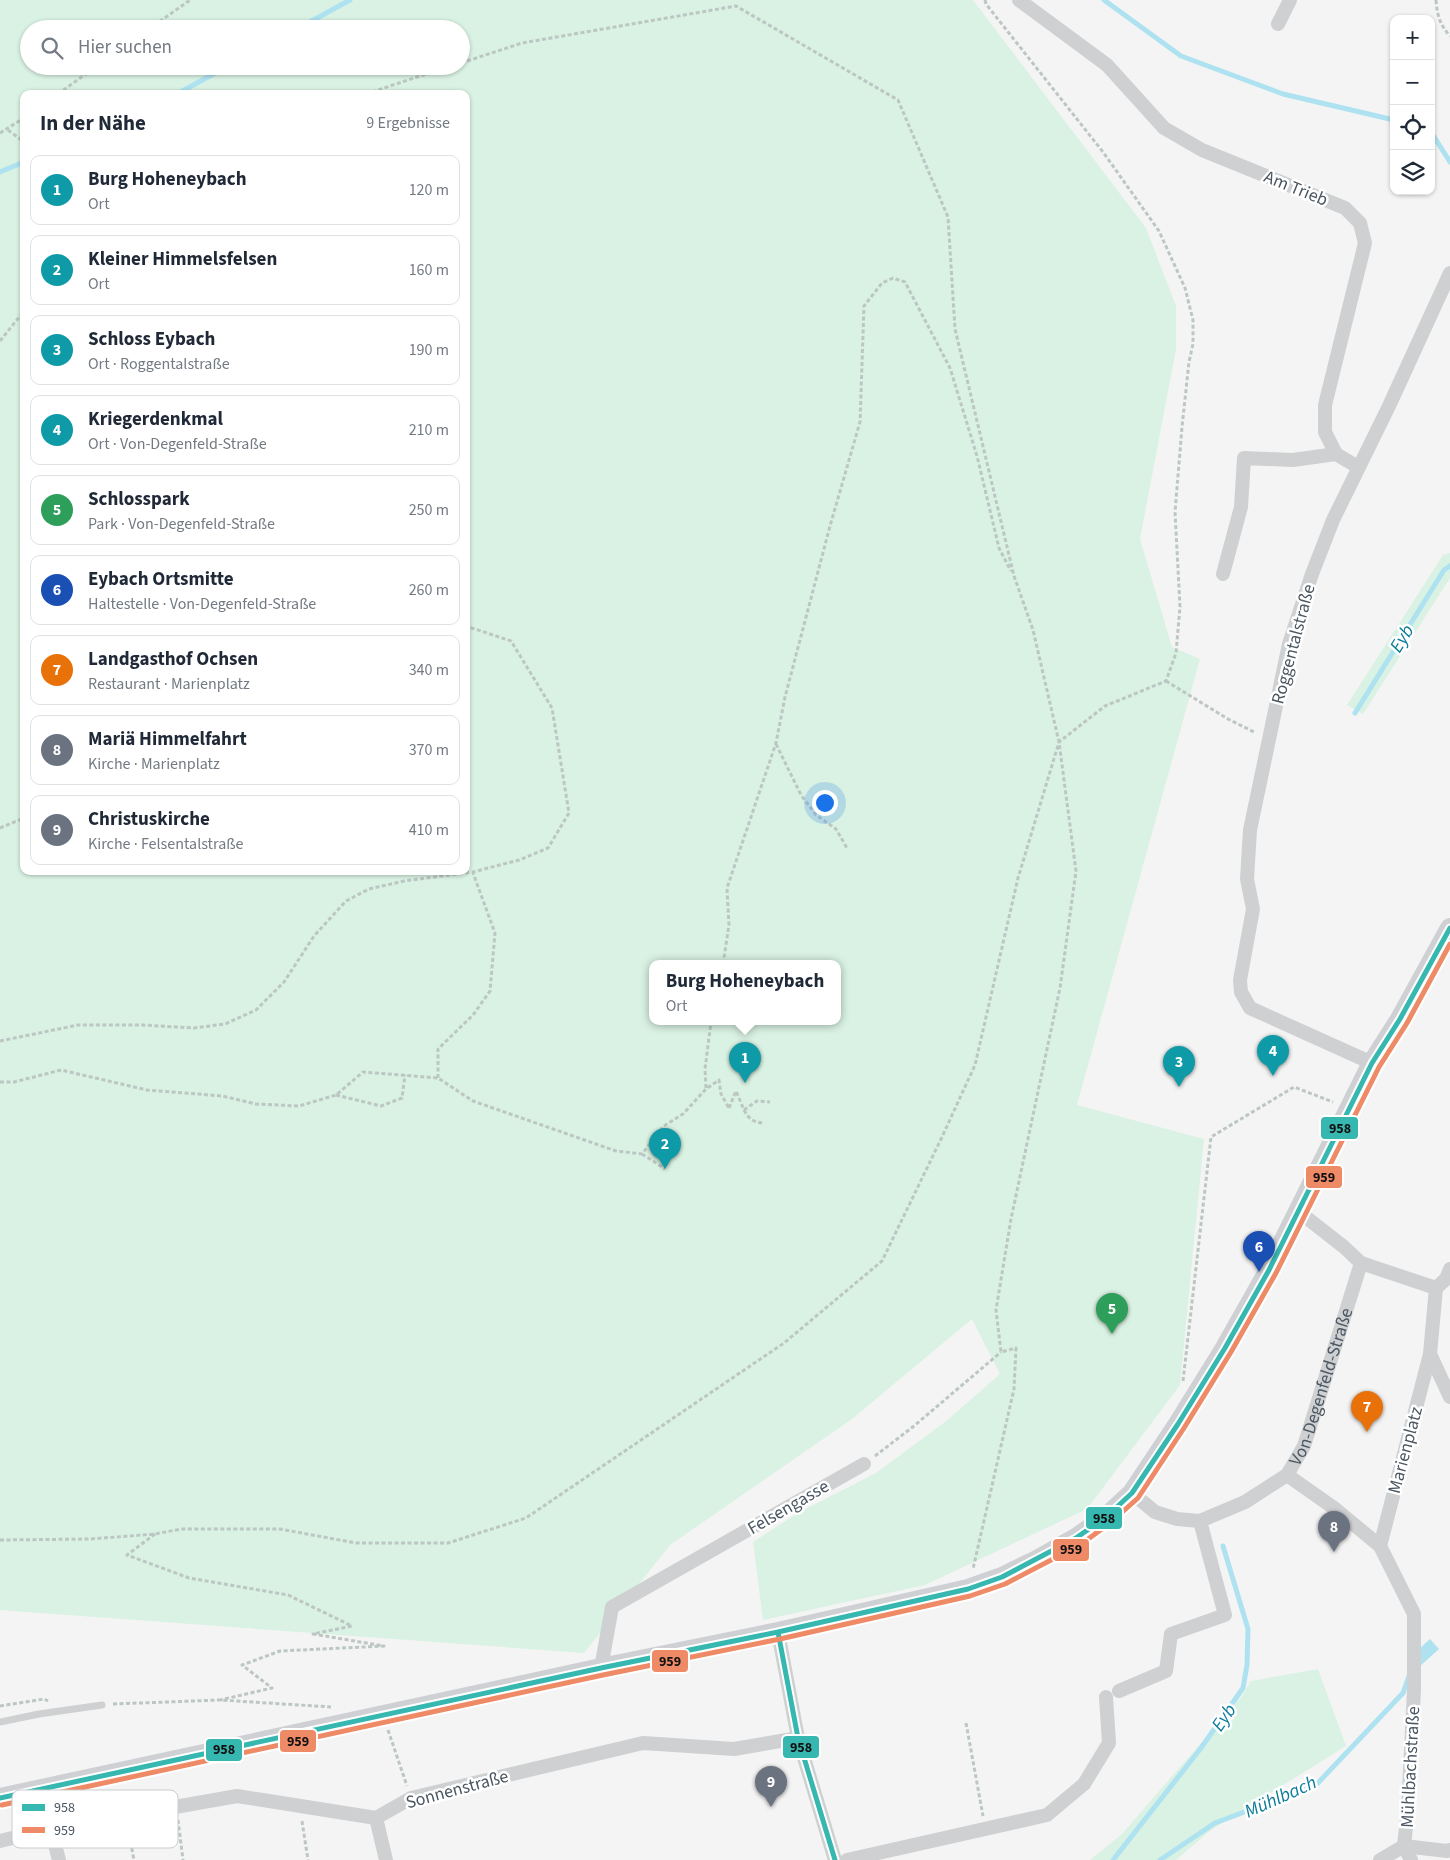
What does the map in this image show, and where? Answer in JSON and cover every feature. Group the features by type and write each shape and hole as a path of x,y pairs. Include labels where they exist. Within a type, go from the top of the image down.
{"main road":[{"path":"37,1790 600,1668 778,1632 968,1589 1002,1577 1076,1538 1106,1517 1132,1492 1178,1424 1225,1348 1269,1270 1372,1063 1400,1019 1450,928"}],"street":[{"name":"Am Trieb","path":"1019,0 1106,65 1164,128 1202,150 1345,208 1360,223 1365,243 1325,405 1325,432 1336,454"},
{"path":"1278,24 1290,0"},
{"name":"Roggentalstraße","path":"1372,1063 1250,1008 1241,992 1240,980 1253,909 1247,879 1250,830 1289,644 1303,600 1333,520 1389,406 1450,273"},
{"path":"1223,574 1241,507 1244,458 1293,460 1336,454 1358,467"},
{"path":"1298,1211 1344,1247 1361,1263 1436,1288 1446,1279 1450,1269"},
{"name":"Von-Degenfeld-Straße","path":"1132,1492 1154,1512 1177,1519 1200,1521 1245,1502 1287,1475 1304,1446 1361,1263"},
{"name":"Marienplatz","path":"1380,1546 1430,1354 1436,1288"},
{"path":"1430,1354 1450,1397"},
{"name":"Felsengasse","path":"600,1668 612,1607 864,1464"},
{"path":"1287,1475 1334,1508 1380,1546"},
{"path":"1119,1691 1166,1671 1171,1634 1225,1615 1200,1521"},
{"name":"Mühlbachstraße","path":"1380,1546 1414,1614 1414,1690 1408,1809 1404,1846 1380,1860"},
{"path":"778,1632 798,1738 835,1860"},
{"path":"846,1860 1047,1815 1084,1784 1109,1743 1106,1697"},
{"name":"Sonnenstraße","path":"376,1818 411,1798 643,1743 734,1748 798,1738"},
{"path":"178,1807 237,1796 376,1818 386,1860"},
{"path":"1404,1846 1450,1850"},
{"path":"1404,1846 1411,1860"}],"lane":[{"path":"0,1722 102,1705"}],"path":[{"path":"162,20 190,0"},
{"path":"0,1540 90,1539 155,1534 181,1529 280,1529 356,1542 448,1542 526,1518 784,1343 882,1261 975,1065 1018,878 1059,742 1105,706 1166,681 1176,653 1180,607 1175,512 1182,427 1189,362 1193,344 1193,320 1185,288 1159,231 1103,152 986,4 985,0"},
{"path":"1436,0 1437,16 1443,28 1450,36"},
{"path":"470,59 522,43 736,6 898,100 948,217 955,329 1014,576 1033,630 1059,742 1076,871 1060,988 1011,1219 996,1310 1001,1352"},
{"path":"64,90 84,75"},
{"path":"378,90 423,75"},
{"path":"0,133 8,130 20,121"},
{"path":"8,130 20,139"},
{"path":"724,960 728,925 726,888 776,743 785,697 814,586 860,422 864,306 882,283 893,278 904,282 950,368 977,456 999,548 1014,576"},
{"path":"0,341 20,316"},
{"path":"470,627 512,641 552,708 569,813 548,848 519,860 470,872"},
{"path":"1166,681 1228,719 1269,739"},
{"path":"776,743 801,795 816,815 836,829 847,848"},
{"path":"0,828 20,820"},
{"path":"438,1078 438,1049 474,1014 490,991 495,933 473,872"},
{"path":"0,1040 78,1025 194,1028 225,1024 256,1010 284,982 314,936 346,901 369,889 404,881 450,875"},
{"path":"706,1088 705,1069 711,1025"},
{"path":"0,1082 14,1082 61,1070 147,1090 222,1096 256,1104 299,1106 336,1095 363,1072 438,1078 472,1101 616,1151 642,1154 665,1169"},
{"path":"336,1095 381,1106 402,1098 405,1075"},
{"path":"642,1154 664,1126 683,1114 706,1088 719,1080 721,1094 729,1108 736,1091 748,1119 763,1123"},
{"path":"1183,1384 1211,1137 1294,1087 1351,1108"},
{"path":"744,1110 757,1101 770,1102"},
{"path":"864,1464 914,1426 1001,1352 1016,1348 1014,1389 972,1572"},
{"path":"155,1534 127,1555 189,1578 288,1595 352,1626 313,1634 384,1646 280,1651 242,1665 272,1688 220,1700"},
{"path":"102,1705 220,1700 337,1707"},
{"path":"384,1716 411,1798"},
{"path":"966,1722 985,1828"},
{"path":"300,1806 308,1860"},
{"path":"178,1820 184,1860"}],"green space":[{"path":"0,0 973,0 1146,228 1176,306 1176,349 1140,539 1172,647 1200,659 1077,1105 1204,1139 1180,1385 1087,1509 925,1585 763,1620 753,1542 798,1513 876,1473 945,1422 1000,1374 972,1319 852,1419 670,1545 584,1653 0,1610"},
{"path":"1450,553 1450,578 1363,714 1347,705 1443,555"},
{"path":"1318,1669 1346,1746 1211,1830 1176,1860 1090,1860 1121,1835 1242,1696 1251,1681"}],"water":[{"path":"1430,1639 1439,1649 1419,1667 1410,1657"}],"waterway":[{"path":"313,20 350,0"},
{"path":"1104,0 1181,56 1283,94 1390,119"},
{"path":"184,90 212,75"},
{"path":"1435,138 1450,162"},
{"path":"0,172 20,164"},
{"name":"Eyb","path":"1355,713 1444,570 1450,566"},
{"name":"Eyb","path":"1113,1860 1201,1748 1243,1688 1247,1665 1248,1629 1223,1546"},
{"name":"Mühlbach","path":"1160,1860 1215,1823 1316,1785 1403,1693 1409,1676"}],"transit line":[{"name":"958","path":"37,1790 601,1668 778,1632 968,1589 1002,1577 1076,1538 1106,1517 1132,1493 1225,1348 1269,1270 1372,1063 1400,1019 1450,928"},
{"name":"959","path":"71,1790 603,1675 780,1639 970,1596 1005,1584 1080,1545 1110,1523 1138,1498 1231,1352 1276,1273 1379,1067 1407,1023 1450,944"},
{"name":"958","path":"778,1632 798,1738 835,1860"},
{"name":"958","path":"0,1798 12,1795"},
{"name":"959","path":"2,1805 12,1803"}],"place":[{"name":"Kriegerdenkmal","path":"1273,1076"},
{"name":"Burg Hoheneybach","path":"745,1083"},
{"name":"Schloss Eybach","path":"1179,1087"},
{"name":"Kleiner Himmelsfelsen","path":"665,1169"},
{"name":"Eybach Ortsmitte","path":"1259,1272"},
{"name":"Schlosspark","path":"1112,1334"},
{"name":"Landgasthof Ochsen","path":"1367,1432"},
{"name":"Mariä Himmelfahrt","path":"1334,1552"},
{"name":"Christuskirche","path":"771,1807"}]}
